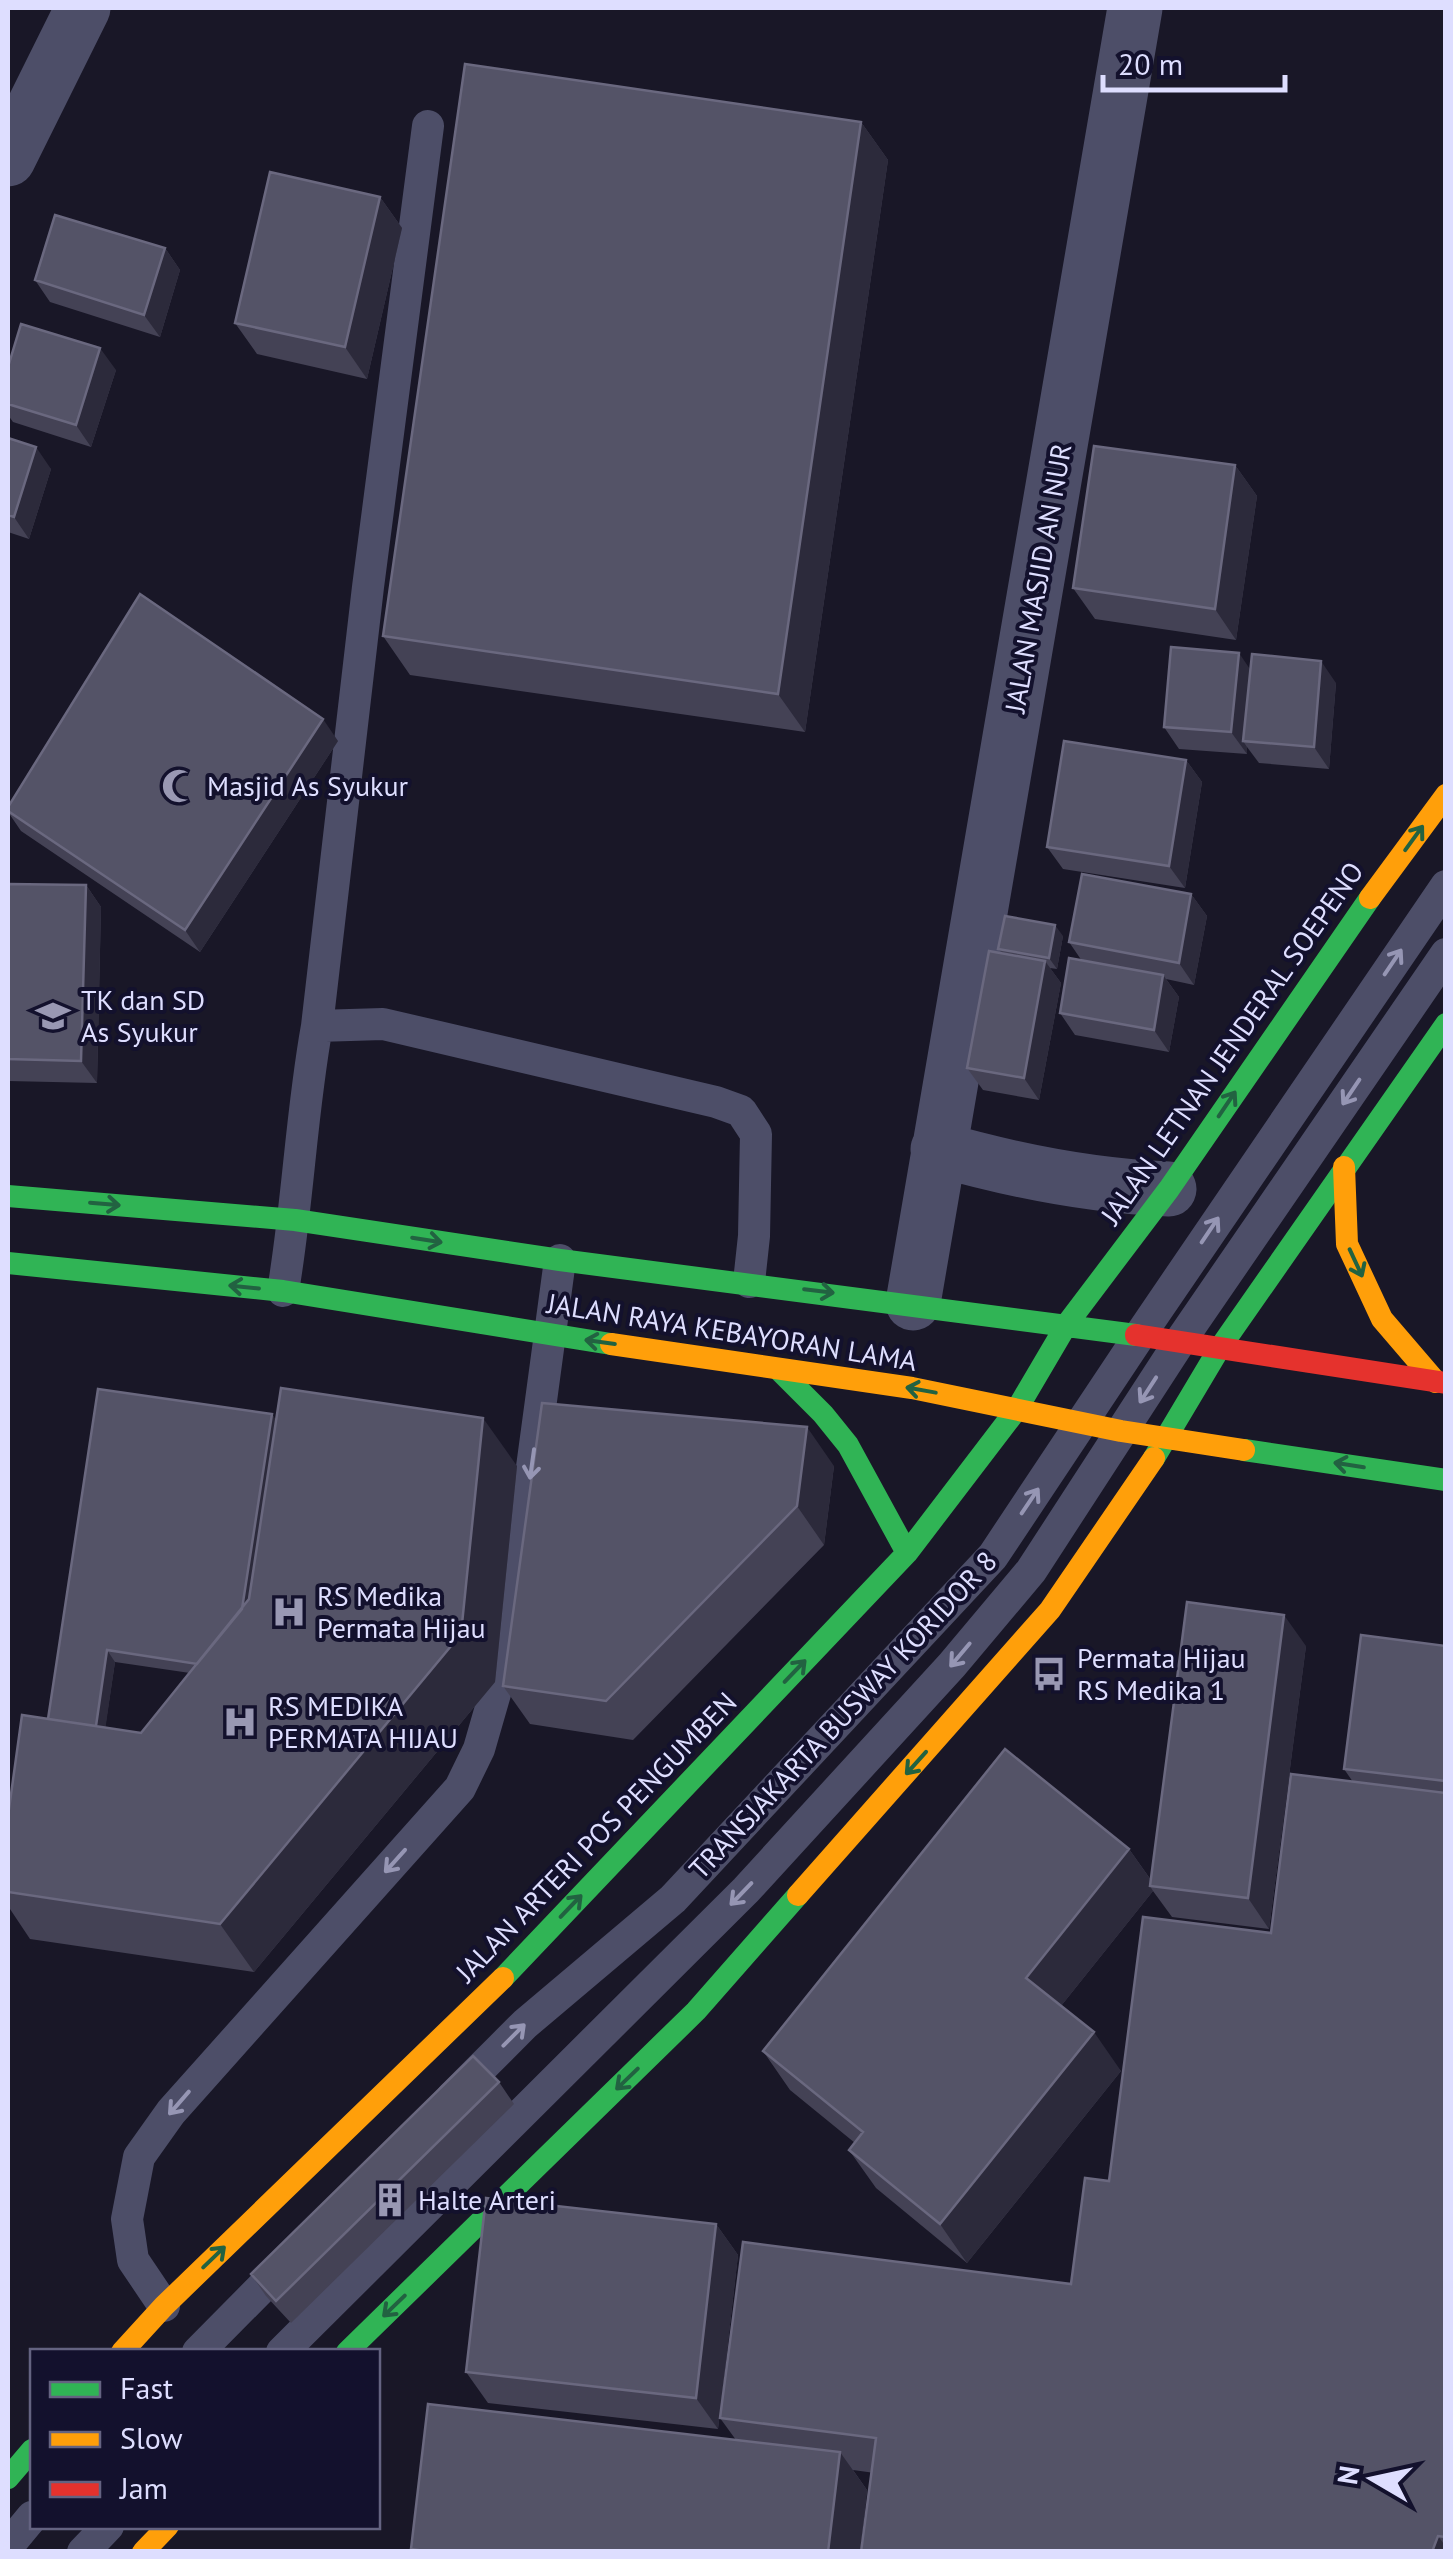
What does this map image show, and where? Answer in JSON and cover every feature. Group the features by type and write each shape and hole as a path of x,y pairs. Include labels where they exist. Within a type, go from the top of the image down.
{"main road":[{"name":"JALAN LETNAN JENDERAL SOEPENO","path":"1067,1324 1169,1188 1336,945 1446,795"},
{"path":"351,2349 696,2011 1050,1610 1168,1437 1219,1349 1446,1024"},
{"path":"1344,1168 1348,1244 1382,1319 1441,1382"},
{"name":"JALAN RAYA KEBAYORAN LAMA","path":"8,1196 295,1220 560,1260 1067,1324 1441,1382"},
{"name":"JALAN RAYA KEBAYORAN LAMA","path":"8,1263 283,1291 912,1388 1121,1431 1446,1480"},
{"name":"JALAN ARTERI POS PENGUMBEN","path":"125,2349 164,2306 484,1998 907,1553 1017,1409 1067,1324"},
{"path":"778,1369 848,1444 907,1553"},
{"path":"8,2478 30,2452"},
{"path":"143,2552 165,2529"}],"street":[{"path":"8,159 83,8"},
{"name":"JALAN MASJID AN NUR","path":"913,1303 1135,8"},
{"path":"938,1149 1006,1169 1070,1181 1169,1188"}],"lane":[{"path":"283,1291 295,1220 307,1088 318,1026 368,587 428,126"},
{"name":"TRANSJAKARTA BUSWAY KORIDOR 8","path":"430,2118 525,2024 673,1899 994,1556 1446,886"},
{"name":"TRANSJAKARTA BUSWAY KORIDOR 8","path":"285,2349 746,1890 1031,1572 1179,1343 1446,954"},
{"path":"318,1026 383,1024 741,1110 756,1134 754,1236 748,1282"},
{"path":"164,2306 133,2260 128,2219 139,2157 171,2112 460,1788 479,1749 506,1652 560,1260"},
{"path":"201,2349 306,2244"},
{"path":"8,2546 30,2519"},
{"path":"83,2552 105,2529"}],"building":[{"path":"465,64 861,122 778,694 383,636"},
{"path":"270,172 380,197 345,347 235,323"},
{"path":"55,215 165,248 144,315 35,280"},
{"path":"21,324 100,348 76,425 8,404 8,367"},
{"path":"8,438 36,447 14,517 8,515"},
{"path":"1094,446 1235,465 1215,609 1073,588"},
{"name":"Masjid As Syukur","path":"140,594 323,719 185,930 8,811"},
{"path":"1171,647 1239,653 1231,732 1164,727"},
{"path":"1252,654 1321,661 1314,747 1243,741"},
{"path":"1064,741 1186,760 1169,866 1047,847"},
{"path":"1082,874 1191,894 1179,963 1069,942"},
{"name":"TK dan SD As Syukur","path":"8,884 86,885 81,1061 8,1059"},
{"path":"1005,916 1055,925 1049,958 998,949"},
{"path":"989,951 1045,961 1024,1078 967,1068"},
{"path":"1069,958 1163,975 1154,1030 1060,1013"},
{"path":"281,1388 483,1418 461,1634 220,1924 8,1892 8,1816 22,1715 141,1733 249,1599"},
{"path":"98,1389 272,1414 242,1609 197,1664 107,1650 96,1726 48,1719"},
{"path":"542,1403 807,1427 797,1506 606,1701 503,1686"},
{"path":"1187,1602 1284,1615 1248,1898 1150,1886"},
{"path":"1361,1635 1446,1646 1446,1781 1344,1769"},
{"path":"1005,1749 1129,1849 1026,1978 1094,2032 940,2224 849,2150 863,2132 763,2051"},
{"path":"1291,1774 1446,1793 1446,2537 1438,2536 1432,2552 861,2552 876,2438 720,2418 743,2242 1071,2284 1085,2178 1109,2181 1143,1917 1271,1933"},
{"path":"473,2056 499,2082 276,2301 251,2274"},
{"path":"486,2198 716,2224 696,2398 466,2372"},
{"path":"428,2404 840,2452 828,2552 411,2549"}],"traffic: fast":[{"path":"503,1978 907,1553 1017,1409 1067,1324 1169,1189 1370,898"},
{"path":"1154,1458 1219,1349 1446,1024"},
{"path":"8,1196 295,1220 560,1260 1136,1335"},
{"path":"8,1263 283,1291 611,1344"},
{"path":"778,1369 848,1445 907,1553"},
{"path":"1244,1450 1446,1480"},
{"path":"350,2349 696,2011 798,1895"},
{"path":"8,2478 30,2452"}],"traffic: slow":[{"path":"1370,898 1446,795"},
{"path":"1344,1167 1347,1244 1382,1319 1436,1382"},
{"path":"611,1344 912,1388 1121,1431 1244,1450"},
{"path":"798,1895 1050,1610 1154,1458"},
{"path":"125,2349 164,2306 503,1978"},
{"path":"143,2552 165,2529"}],"traffic: jam":[{"path":"1136,1335 1446,1383"}],"place":[{"name":"Masjid As Syukur","path":"179,786"},
{"name":"TK dan SD As Syukur","path":"53,1016"},
{"name":"RS Medika Permata Hijau","path":"289,1612"},
{"name":"Permata Hijau RS Medika 1","path":"1049,1674"},
{"name":"RS MEDIKA PERMATA HIJAU","path":"240,1722"},
{"name":"Halte Arteri","path":"390,2200"}]}
